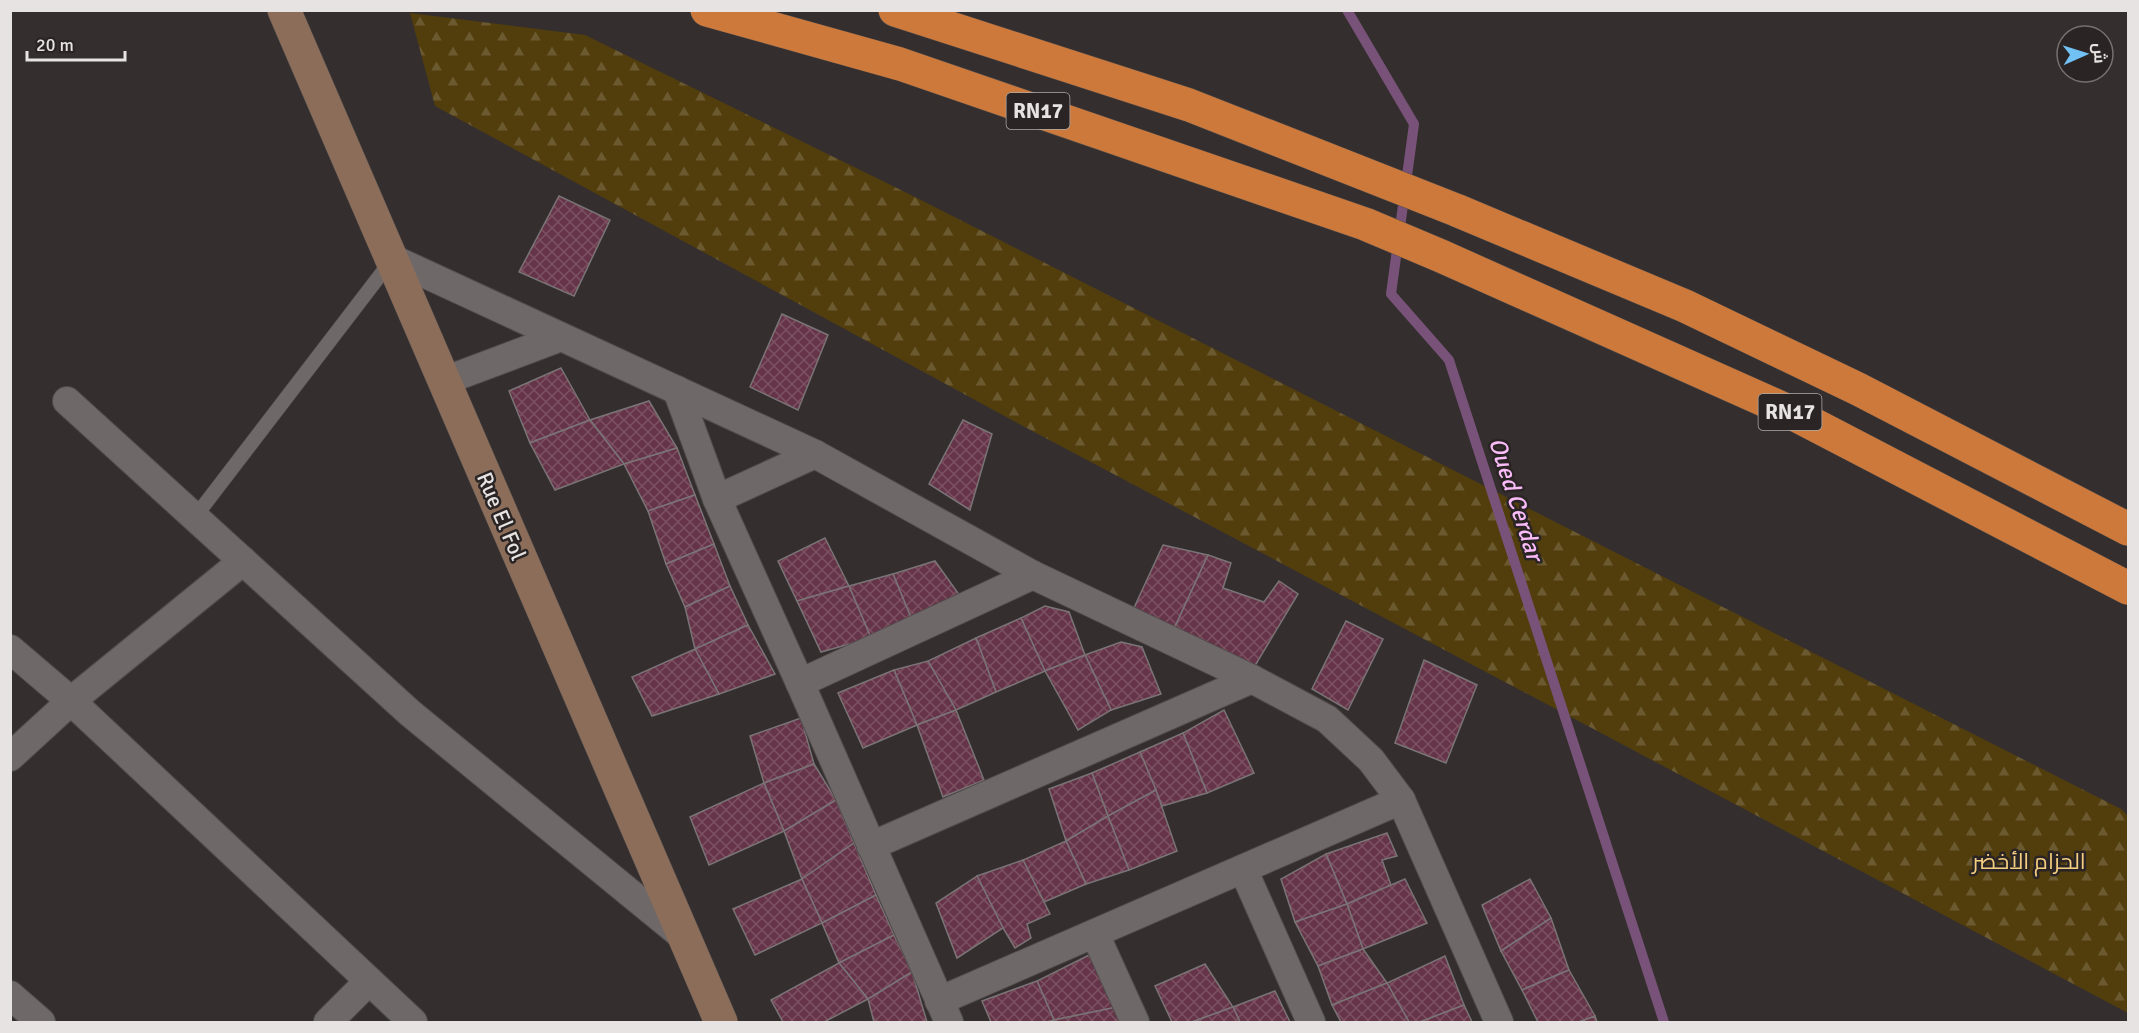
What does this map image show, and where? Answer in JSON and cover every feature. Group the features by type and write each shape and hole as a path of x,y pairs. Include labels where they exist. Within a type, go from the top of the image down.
{"highway":[{"name":"RN17","path":"706,10 900,64 1365,224 1786,410 2128,588"},
{"name":"RN17","path":"895,10 1189,105 1456,210 1696,311 1858,389 2128,529"}],"street":[{"name":"Rue El Fol","path":"284,10 721,1023"},
{"path":"393,259 815,454 1033,575 1252,679 1327,719 1371,760 1401,800 1499,1023"},
{"path":"444,381 561,337"},
{"path":"677,390 717,500 944,1012 1095,934 1401,800"},
{"path":"67,401 410,713 685,938"},
{"path":"717,500 815,454"},
{"path":"10,757 71,701 243,561"},
{"path":"800,683 1033,575"},
{"path":"10,649 71,701 413,1023"},
{"path":"871,846 1252,679"},
{"path":"1243,869 1311,1023"},
{"path":"1095,934 1135,1023"},
{"path":"328,1023 368,982"},
{"path":"12,998 41,1023"}],"lane":[{"path":"195,517 393,259"}],"green space":[{"name":"الحزام الأخضر","path":"410,13 585,35 909,194 2121,809 2128,816 2128,1013 1010,419 435,106"}],"building":[{"path":"559,196 610,220 574,296 519,272"},
{"path":"782,314 828,335 798,410 750,387"},
{"path":"561,368 590,420 530,443 509,391"},
{"path":"649,401 677,448 624,464 590,420"},
{"path":"590,420 624,464 555,490 530,443"},
{"path":"963,420 992,434 970,510 929,484"},
{"path":"677,448 695,495 648,511 624,464"},
{"path":"695,495 714,544 666,564 648,511"},
{"path":"825,538 849,586 797,601 778,561"},
{"path":"714,544 730,586 685,607 666,564"},
{"path":"1163,545 1208,555 1174,629 1132,612"},
{"path":"1208,555 1231,563 1223,588 1264,602 1279,581 1298,594 1253,669 1174,629"},
{"path":"935,561 965,603 914,625 893,574"},
{"path":"893,574 914,625 871,638 849,586"},
{"path":"730,586 748,625 695,649 685,607"},
{"path":"849,586 871,638 821,652 797,601"},
{"path":"1045,606 1069,612 1085,655 1045,671 1021,618"},
{"path":"1021,618 1045,671 996,692 976,638"},
{"path":"1346,621 1383,639 1348,710 1312,689"},
{"path":"748,625 775,674 719,694 695,649"},
{"path":"976,638 996,692 956,710 928,661"},
{"path":"1121,642 1142,647 1161,694 1111,710 1085,655"},
{"path":"695,649 719,694 652,716 632,677"},
{"path":"1085,655 1111,710 1078,730 1045,671"},
{"path":"1424,660 1477,685 1446,763 1395,743"},
{"path":"928,661 956,710 917,725 894,670"},
{"path":"894,670 917,725 863,748 838,693"},
{"path":"956,710 984,780 943,797 917,725"},
{"path":"1224,710 1254,773 1207,793 1183,733"},
{"path":"801,718 814,764 764,783 750,736"},
{"path":"1183,733 1207,793 1162,806 1140,752"},
{"path":"1140,752 1156,790 1108,816 1092,773"},
{"path":"814,764 836,800 784,831 764,783"},
{"path":"1092,773 1108,816 1066,841 1049,789"},
{"path":"764,783 784,831 709,865 690,817"},
{"path":"1156,790 1177,851 1129,870 1108,816"},
{"path":"836,800 854,843 802,879 784,831"},
{"path":"1108,816 1129,870 1086,884 1066,841"},
{"path":"1387,833 1397,856 1382,860 1391,885 1347,904 1326,854"},
{"path":"1066,841 1086,884 1044,902 1023,860"},
{"path":"854,843 876,895 822,923 802,879"},
{"path":"1326,854 1347,904 1295,922 1281,879"},
{"path":"1023,860 1050,914 1027,924 1031,938 1015,948 977,876"},
{"path":"977,876 1003,928 957,958 936,903"},
{"path":"802,879 822,923 755,955 733,909"},
{"path":"1405,879 1427,923 1363,949 1347,904"},
{"path":"1530,879 1551,918 1501,951 1482,905"},
{"path":"876,895 894,935 839,963 822,923"},
{"path":"1347,904 1363,949 1318,966 1295,922"},
{"path":"1551,918 1569,970 1522,990 1501,951"},
{"path":"894,935 912,972 868,999 839,963"},
{"path":"1363,949 1387,983 1332,1005 1318,966"},
{"path":"1091,954 1117,1007 1054,1020 1037,981"},
{"path":"1445,956 1464,1005 1420,1022 1409,1022 1387,983"},
{"path":"839,963 868,999 824,1022 783,1022 771,1000"},
{"path":"1205,964 1233,1007 1192,1022 1172,1022 1155,986"},
{"path":"1569,970 1595,1016 1579,1022 1538,1022 1522,990"},
{"path":"912,972 927,1022 874,1022 868,999"},
{"path":"1037,981 1054,1020 991,1022 982,1001"},
{"path":"1387,983 1409,1022 1341,1022 1332,1005"},
{"path":"1275,991 1290,1022 1240,1022 1233,1007"},
{"path":"1464,1005 1472,1022 1420,1022"},
{"path":"1117,1007 1122,1022 1055,1022 1054,1020"},
{"path":"1233,1007 1240,1022 1192,1022"},
{"path":"1595,1016 1597,1022 1579,1022"}],"waterway":[{"name":"Oued Cerdar","path":"1347,10 1414,124 1391,294 1449,360 1664,1022"}]}
